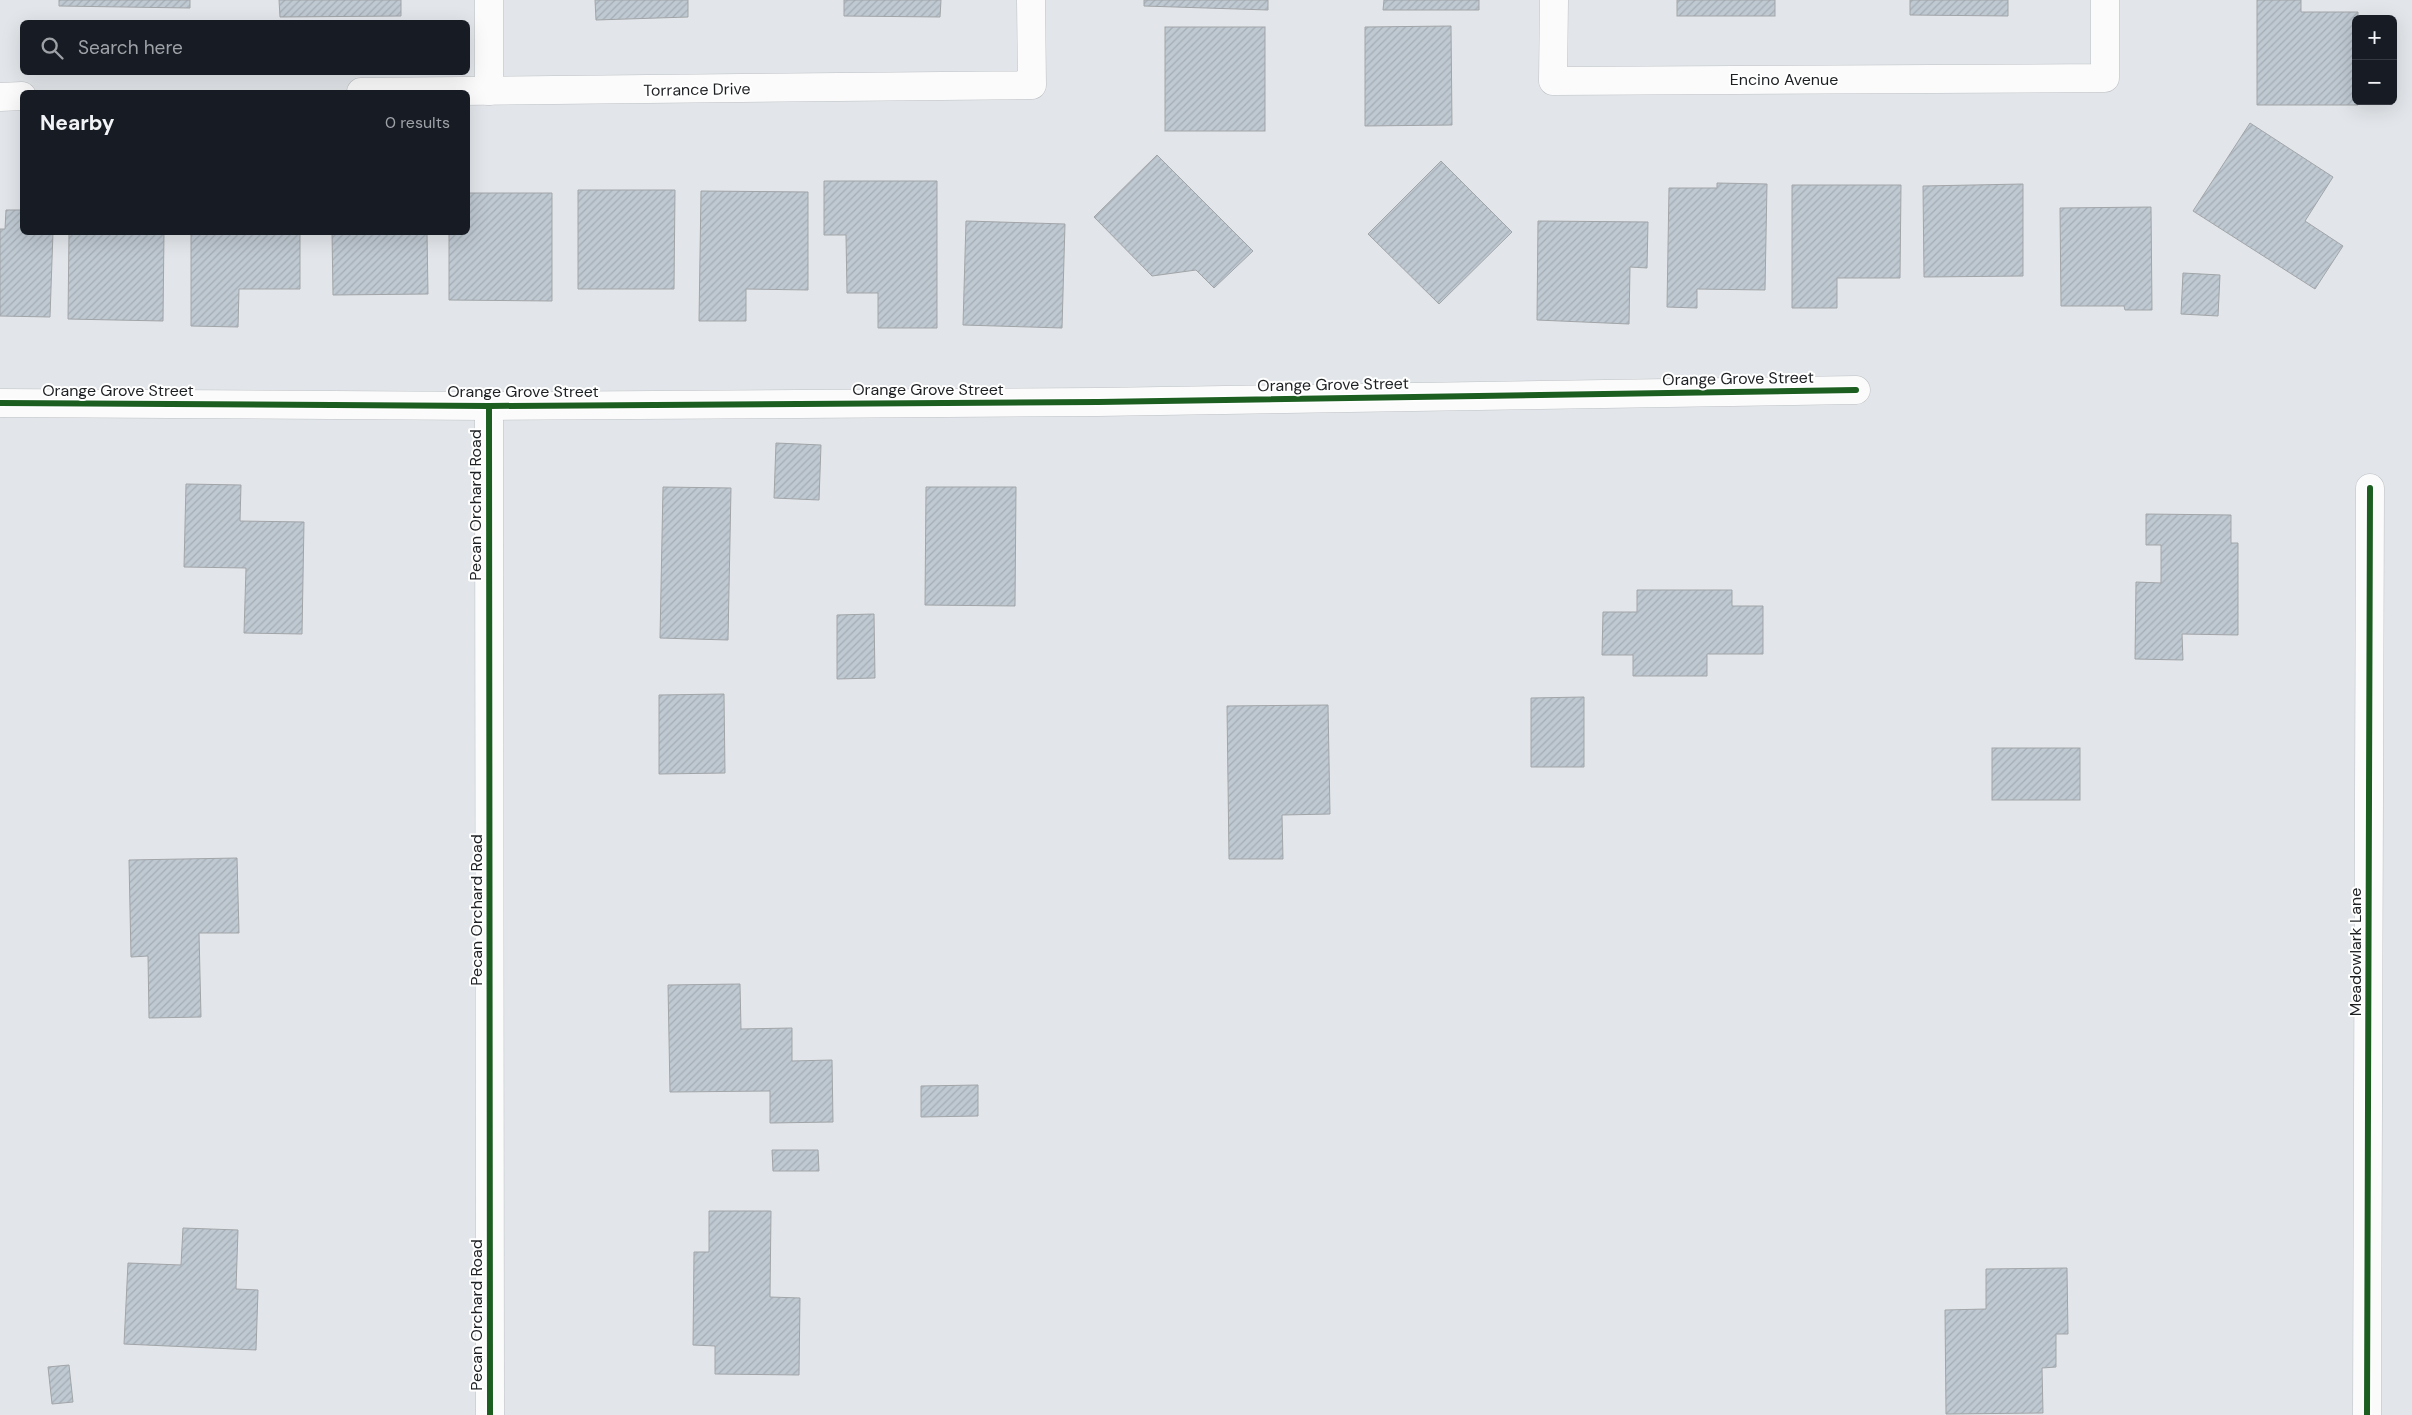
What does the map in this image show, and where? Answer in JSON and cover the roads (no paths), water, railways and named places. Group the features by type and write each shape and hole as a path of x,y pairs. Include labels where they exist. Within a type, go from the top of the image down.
{"street":[{"path":"489,0 489,91"},
{"name":"Torrance Drive","path":"470,91 1032,85 1032,0"},
{"name":"Encino Avenue","path":"1554,0 1553,80 2105,78 2105,0"},
{"path":"0,96 20,96"},
{"name":"Orange Grove Street","path":"0,403 489,406 1098,402 1856,390"},
{"name":"Pecan Orchard Road","path":"489,406 490,1415"},
{"name":"Meadowlark Lane","path":"2367,1415 2370,488"}]}
